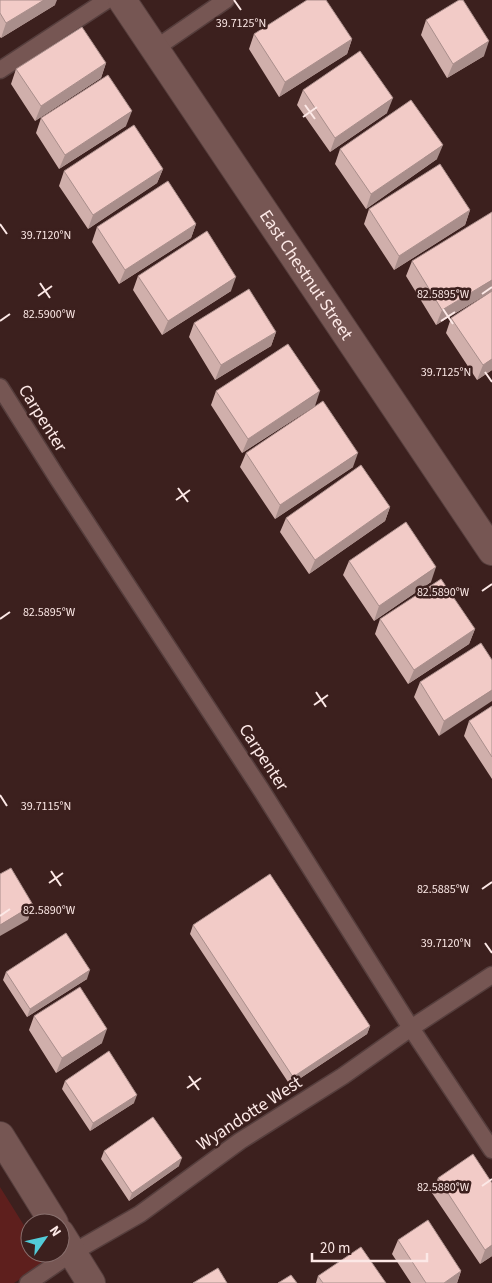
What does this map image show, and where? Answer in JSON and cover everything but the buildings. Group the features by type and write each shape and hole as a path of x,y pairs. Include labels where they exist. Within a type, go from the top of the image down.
{"street":[{"name":"East Chestnut Street","path":"122,0 492,551"},
{"path":"0,1136 48,1213"},
{"path":"70,1249 91,1283"}],"lane":[{"path":"0,70 107,0"},
{"path":"156,48 226,0"},
{"name":"Carpenter","path":"0,387 260,788 411,1028 492,1150"},
{"name":"Wyandotte West","path":"70,1241 140,1214 233,1147 343,1076 411,1028 492,975"},
{"name":"Wyandotte West","path":"28,1283 47,1263"}],"shaded area":[{"path":"0,1187 20,1219 20,1263 45,1263 14,1283 0,1283"}]}
